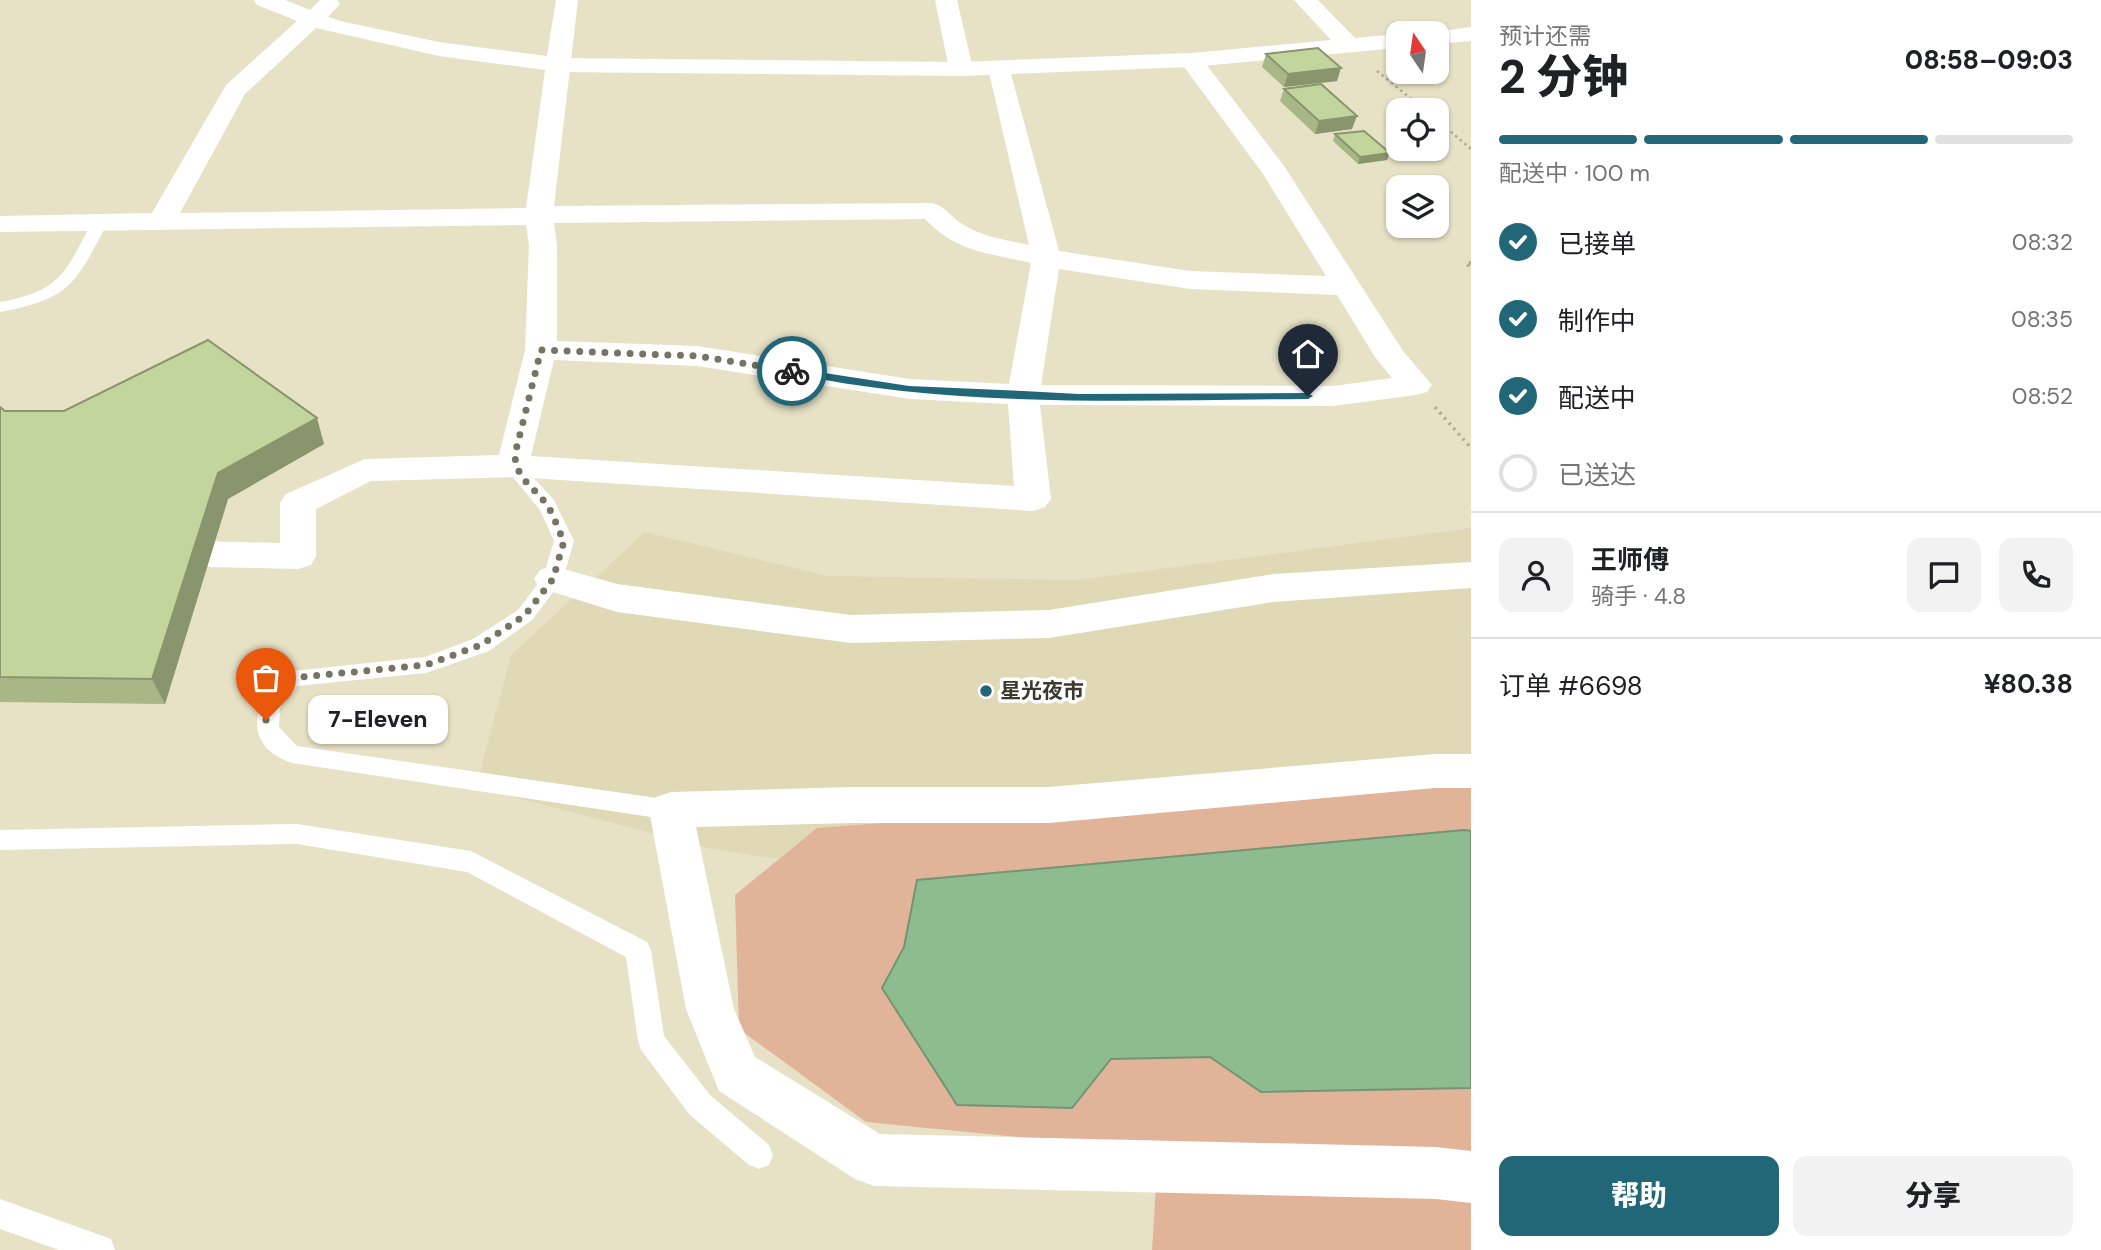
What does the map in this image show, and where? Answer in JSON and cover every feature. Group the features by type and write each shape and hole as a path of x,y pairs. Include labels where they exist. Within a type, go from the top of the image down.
{"street":[{"path":"265,0 334,27 439,49 558,65 1000,68 1191,60 1386,42"},
{"path":"162,221 235,90 333,0"},
{"path":"515,460 541,350 543,245 540,216 567,0"},
{"path":"946,0 961,69"},
{"path":"1305,0 1350,46"},
{"path":"1449,36 1471,34"},
{"path":"1191,60 1275,172 1391,357 1416,385"},
{"path":"122,553 298,556 298,503 365,470 515,460 1033,499 1023,394 1046,258 1000,68"},
{"path":"0,224 540,216 583,213 932,211 951,230 973,241 1046,258 1191,280 1348,286"},
{"path":"541,350 697,356 909,388 1079,397 1333,396 1416,385"},
{"path":"553,579 617,598 851,629 1049,624 1273,588 1471,575"},
{"path":"1471,771 1435,771 1049,805 853,805 671,810 710,1009 737,1074 874,1160 1436,1173 1471,1177"}],"lane":[{"path":"0,307 29,303 52,295 68,281 100,222"},
{"path":"515,460 525,482 547,505 564,541 553,579 525,615 481,645 426,665 291,678 277,690 269,705 266,720 269,734 278,746 292,754 671,810"},
{"path":"0,841 297,834 471,862 638,950 651,1041 700,1105 759,1154"},
{"path":"0,1214 100,1250"}],"path":[{"path":"1350,46 1411,98"},
{"path":"1449,130 1471,149"},
{"path":"1416,385 1471,448"}],"shaded area":[{"name":"星光夜市","path":"1471,528 1471,831 917,880 712,849 476,787 511,655 645,532 827,576 1077,580"},
{"path":"1471,778 1471,1250 1152,1250 1158,1151 866,1122 739,1029 735,895 817,828"},
{"path":"1471,831 1471,1088 1261,1092 1210,1057 1111,1059 1072,1108 957,1105 882,988 904,947 917,880"}],"building":[{"path":"1318,48 1341,68 1288,74 1266,54"},
{"path":"1321,84 1357,116 1319,121 1284,89"},
{"path":"1364,131 1386,150 1386,154 1360,157 1335,134"},
{"path":"208,340 317,418 218,473 152,679 0,677 0,407 5,411 64,411"}],"way so far":[{"path":"266,720 269,705 277,690 291,678 426,665 481,645 525,615 553,579 564,541 547,505 525,482 515,466 515,454 541,350 697,356 792,371"}],"place":[{"name":"星光夜市","path":"986,691"},
{"name":"7-Eleven","path":"266,720"}],"route":[{"path":"792,371 909,388 1079,397 1308,396"}]}
